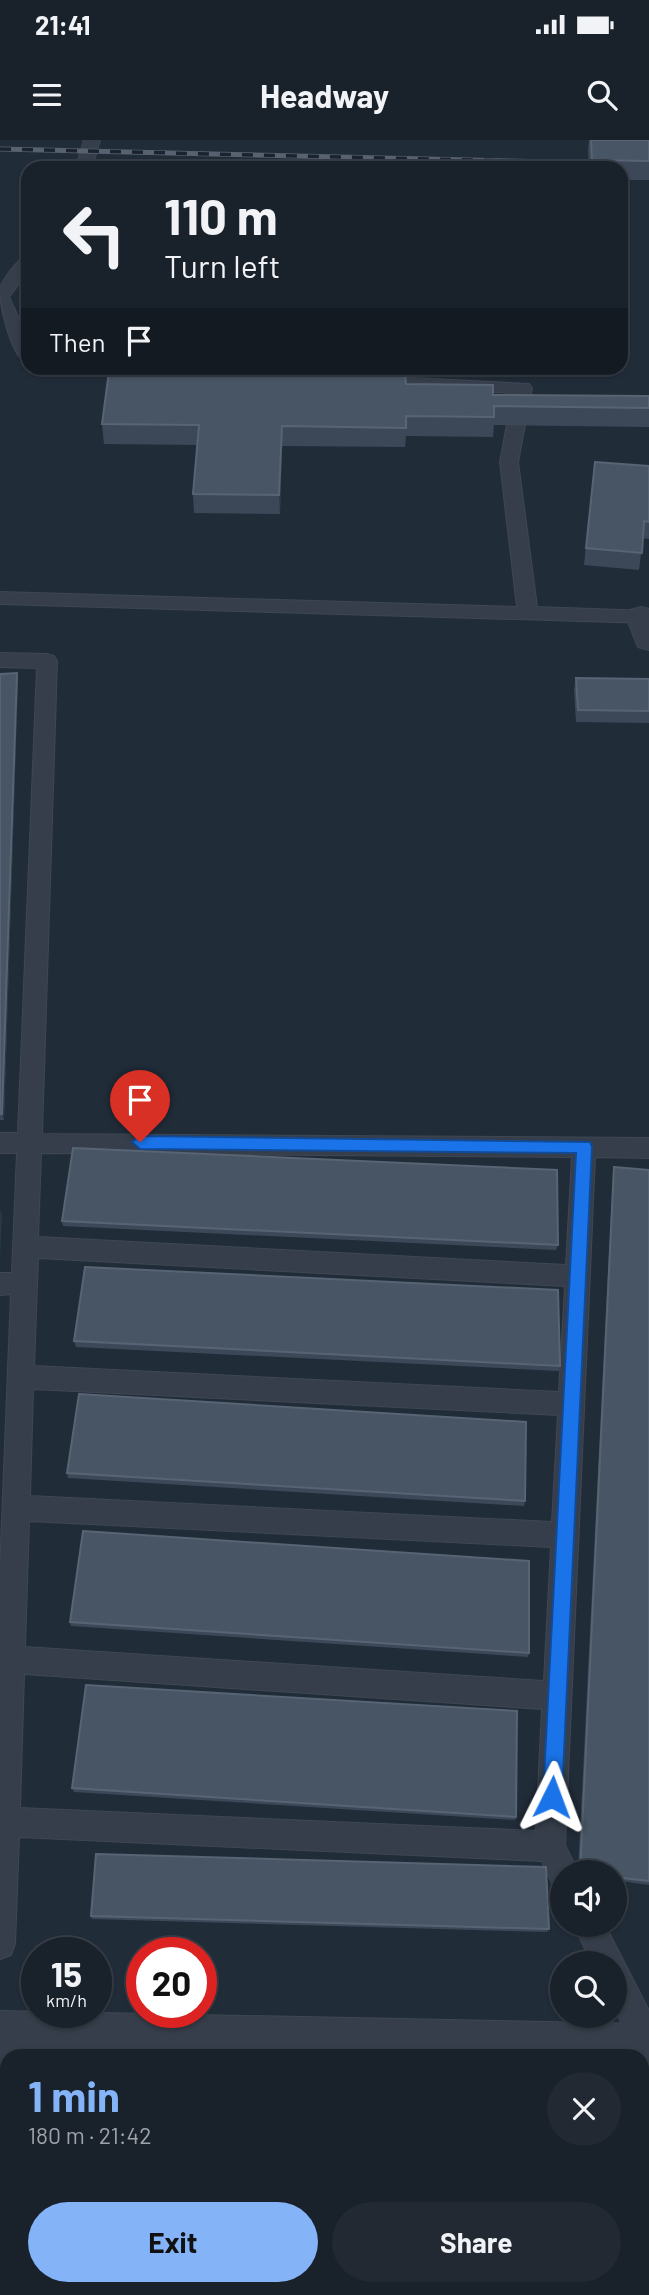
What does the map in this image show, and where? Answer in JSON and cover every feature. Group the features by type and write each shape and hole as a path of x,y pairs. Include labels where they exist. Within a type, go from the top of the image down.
{"street":[{"path":"0,2036 267,2049 649,2046"}],"lane":[{"path":"86,161 92,140"},
{"path":"21,270 1,297 21,342"},
{"path":"357,380 523,388 509,463 528,614"},
{"path":"0,598 528,614 647,625"},
{"path":"0,660 47,661 26,1247 12,1283 21,1377 10,1421 16,1508 7,1571 11,1660 4,1729 6,1822 0,1944"},
{"path":"0,1143 29,1141 649,1148"},
{"path":"6,1822 556,1860 557,1696 584,1147"},
{"path":"26,1247 578,1276"},
{"path":"21,1377 572,1404"},
{"path":"16,1508 565,1535"},
{"path":"11,1660 557,1696"},
{"path":"627,2001 649,2046"}],"building":[{"path":"591,140 649,140 649,161 592,160"},
{"path":"108,375 405,375 406,384 493,385 493,395 649,396 649,408 494,406 494,417 406,416 406,428 282,426 279,495 193,494 199,425 102,424"},
{"path":"595,462 649,466 649,522 644,521 642,553 586,548"},
{"path":"17,673 2,1114 0,1114 0,674"},
{"path":"576,678 649,679 649,711 578,710"},
{"path":"73,1148 557,1170 558,1245 62,1221"},
{"path":"614,1167 649,1170 649,1881 627,1878 627,1860 581,1860"},
{"path":"85,1267 558,1290 560,1366 74,1341"},
{"path":"79,1394 526,1422 525,1501 67,1473"},
{"path":"83,1531 529,1561 529,1653 70,1622"},
{"path":"86,1685 517,1711 516,1817 72,1788"},
{"path":"96,1854 546,1867 549,1929 91,1916"}],"railway":[{"path":"0,149 511,161"}],"route":[{"path":"140,1142 584,1147 552,1797"}]}
